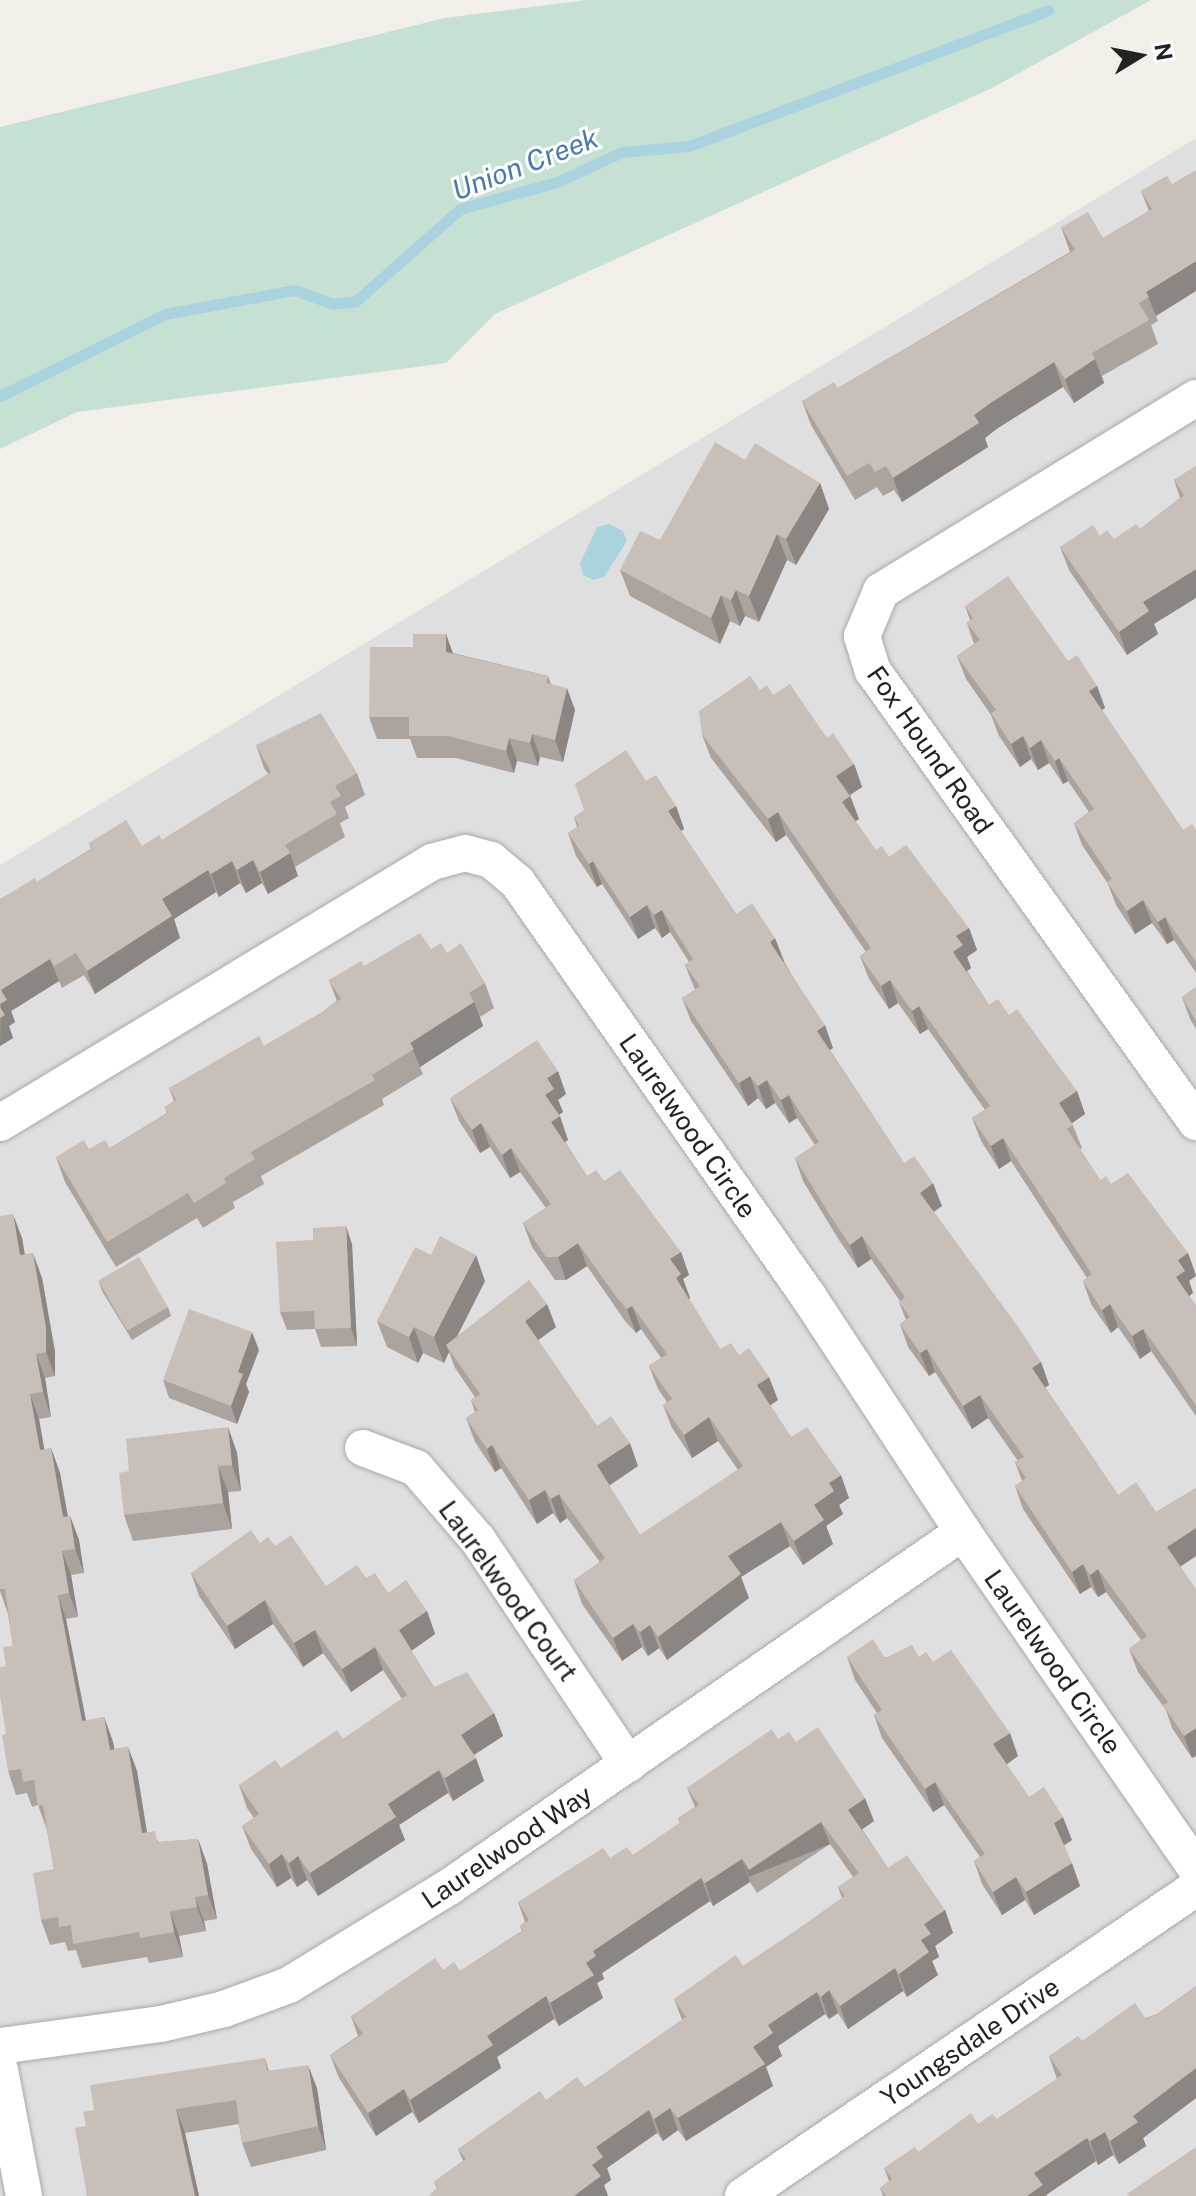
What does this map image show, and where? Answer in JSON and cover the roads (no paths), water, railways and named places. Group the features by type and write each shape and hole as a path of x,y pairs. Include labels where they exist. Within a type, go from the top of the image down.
{"street":[{"name":"Fox Hound Road","path":"1196,398 890,584 871,605 862,636 873,671 1196,1122"},
{"name":"Laurelwood Circle","path":"0,1123 432,862 465,853 491,860 518,883 808,1296 963,1532 1196,1868"},
{"name":"Laurelwood Court","path":"363,1448 416,1468 478,1540 628,1764"},
{"name":"Laurelwood Way","path":"0,2046 161,2024 289,1985 390,1926 963,1532"},
{"name":"Youngsdale Drive","path":"743,2196 1196,1888"},
{"path":"0,2070 24,2196"}],"water":[{"path":"609,524 623,531 627,541 604,577 593,580 583,575 580,563 597,527"}],"waterway":[{"name":"Union Creek","path":"0,396 165,314 295,290 333,304 356,301 460,209 557,182 622,152 689,146 1048,10"}]}
